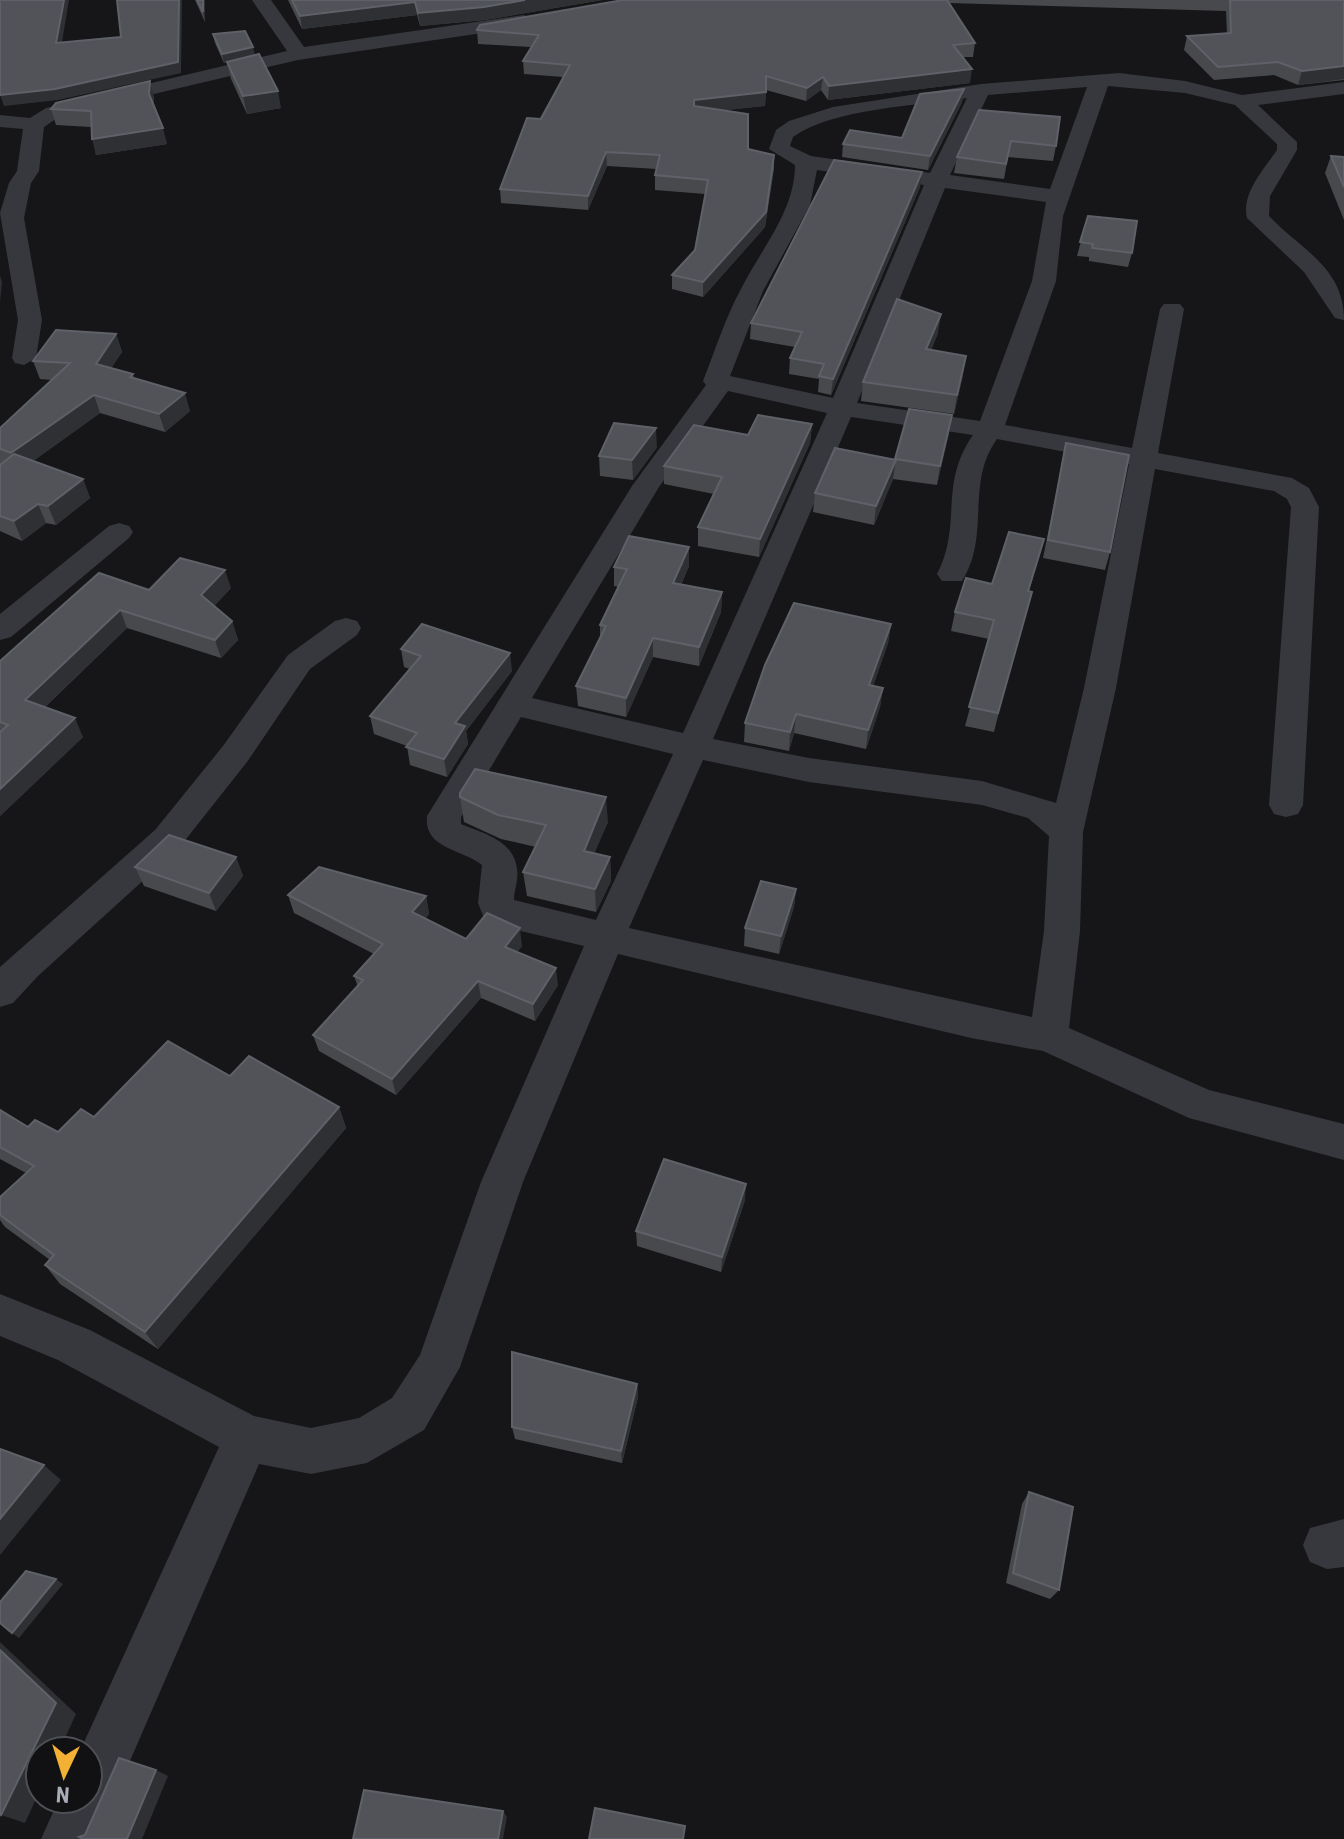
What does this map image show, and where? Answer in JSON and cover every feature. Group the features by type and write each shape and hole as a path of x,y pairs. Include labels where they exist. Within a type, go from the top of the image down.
{"street":[{"path":"261,0 283,27 298,54"},
{"path":"503,0 508,24"},
{"path":"24,358 30,320 7,219 20,183 28,171 34,124 40,117 65,108 298,54 549,16"},
{"path":"952,574 964,555 967,538 966,476 971,457 990,430 1044,281 1052,216 1083,120 1100,81"},
{"path":"1059,197 806,162 779,149 783,134 796,125 848,110 981,90 1100,81 1149,82 1242,101 1344,88"},
{"path":"0,1315 74,1345 192,1405 247,1438 311,1451 367,1440 408,1414 438,1367 502,1182 607,936 696,745 937,180 981,90"},
{"path":"1242,101 1287,142 1287,150 1257,195 1254,208 1264,227 1312,267 1344,313"},
{"path":"0,121 34,124"},
{"path":"806,162 806,179 799,205 751,291 715,375 720,384 841,408 990,430 1282,484 1299,494 1305,507 1286,805"},
{"path":"1049,1036 1062,931 1066,832 1100,688 1172,309"},
{"path":"720,384 646,486 444,816 443,830 489,852 499,861 501,871 494,898 497,908 508,914 971,1022 1049,1036 1203,1106 1344,1142"},
{"path":"0,630 119,532"},
{"path":"0,992 25,965 167,839 235,754 299,662 346,628"},
{"path":"512,704 607,729 809,770 982,793 1039,808 1066,832"},
{"path":"104,1759 247,1438"},
{"path":"68,1839 79,1815"}],"building":[{"path":"0,0 64,0 56,43 121,37 117,0 179,0 178,62 55,89 0,95"},
{"path":"292,0 525,0 418,13 415,2 300,16"},
{"path":"623,0 947,0 975,43 953,45 972,69 829,86 823,77 807,88 766,76 766,92 694,100 694,106 748,114 748,149 774,155 766,212 703,282 672,275 695,250 708,180 655,175 660,155 606,152 588,196 500,189 527,118 541,119 570,65 523,61 539,35 477,30 480,25"},
{"path":"1230,0 1344,0 1344,66 1302,71 1278,62 1218,67 1187,36 1231,33"},
{"path":"245,31 253,47 222,54 213,34"},
{"path":"259,54 278,91 243,96 227,62"},
{"path":"150,81 149,94 163,128 92,139 91,111 51,109 56,103"},
{"path":"964,89 930,156 843,144 850,130 902,138 920,94"},
{"path":"979,110 1060,117 1056,146 1011,141 1006,164 957,157"},
{"path":"1331,156 1344,157 1344,187"},
{"path":"834,160 922,172 833,379 819,376 824,364 790,358 802,332 751,323"},
{"path":"1088,216 1137,221 1132,253 1092,248 1093,244 1080,242"},
{"path":"897,299 941,314 926,349 966,356 957,395 863,382"},
{"path":"56,330 116,334 96,364 185,393 159,414 94,395 11,453 0,449 0,428 70,363 33,361"},
{"path":"909,409 952,415 940,466 895,459"},
{"path":"758,415 812,424 760,539 698,527 722,477 664,466 694,425 748,435"},
{"path":"614,423 656,428 632,460 599,456"},
{"path":"1066,443 1129,455 1110,552 1048,540"},
{"path":"835,448 896,460 876,506 815,493"},
{"path":"14,454 83,479 48,506 38,504 14,521 0,516 0,465"},
{"path":"1009,532 1044,539 998,713 969,707 994,620 955,612 966,578 992,584"},
{"path":"629,536 689,547 673,583 722,592 699,647 653,638 626,698 576,686 606,626 600,625 627,569 614,567"},
{"path":"180,558 225,570 201,595 232,621 215,640 120,610 25,700 75,718 0,789 0,732 8,725 0,722 0,661 99,573 149,590"},
{"path":"794,603 891,624 869,685 883,688 868,730 796,714 790,732 745,723 765,665"},
{"path":"422,624 510,653 455,723 465,726 444,759 406,747 417,733 370,716 421,656 401,649"},
{"path":"475,769 606,797 584,851 610,857 595,889 523,872 546,825 498,815 460,797"},
{"path":"169,835 236,857 209,893 135,867"},
{"path":"319,867 426,896 412,912 466,939 487,913 520,928 505,947 556,968 533,1004 478,981 392,1079 313,1035 363,980 354,976 383,944 288,895"},
{"path":"761,881 796,889 781,936 745,928"},
{"path":"168,1041 230,1076 249,1056 339,1107 145,1332 45,1265 54,1255 0,1215 0,1197 34,1166 0,1147 0,1110 28,1127 35,1120 58,1132 81,1109 94,1117"},
{"path":"664,1159 746,1184 722,1257 636,1231"},
{"path":"512,1352 637,1384 621,1451 512,1427"},
{"path":"0,1449 44,1465 0,1519"},
{"path":"1029,1492 1073,1507 1059,1590 1013,1573"},
{"path":"26,1571 56,1579 12,1633 0,1623 0,1602"},
{"path":"0,1650 56,1703 40,1735 24,1735 24,1768 0,1814"},
{"path":"119,1758 156,1770 127,1839 79,1837 85,1835 94,1815 104,1815 104,1792"},
{"path":"364,1790 503,1811 498,1839 353,1839"},
{"path":"595,1808 685,1826 683,1839 589,1839"}]}
